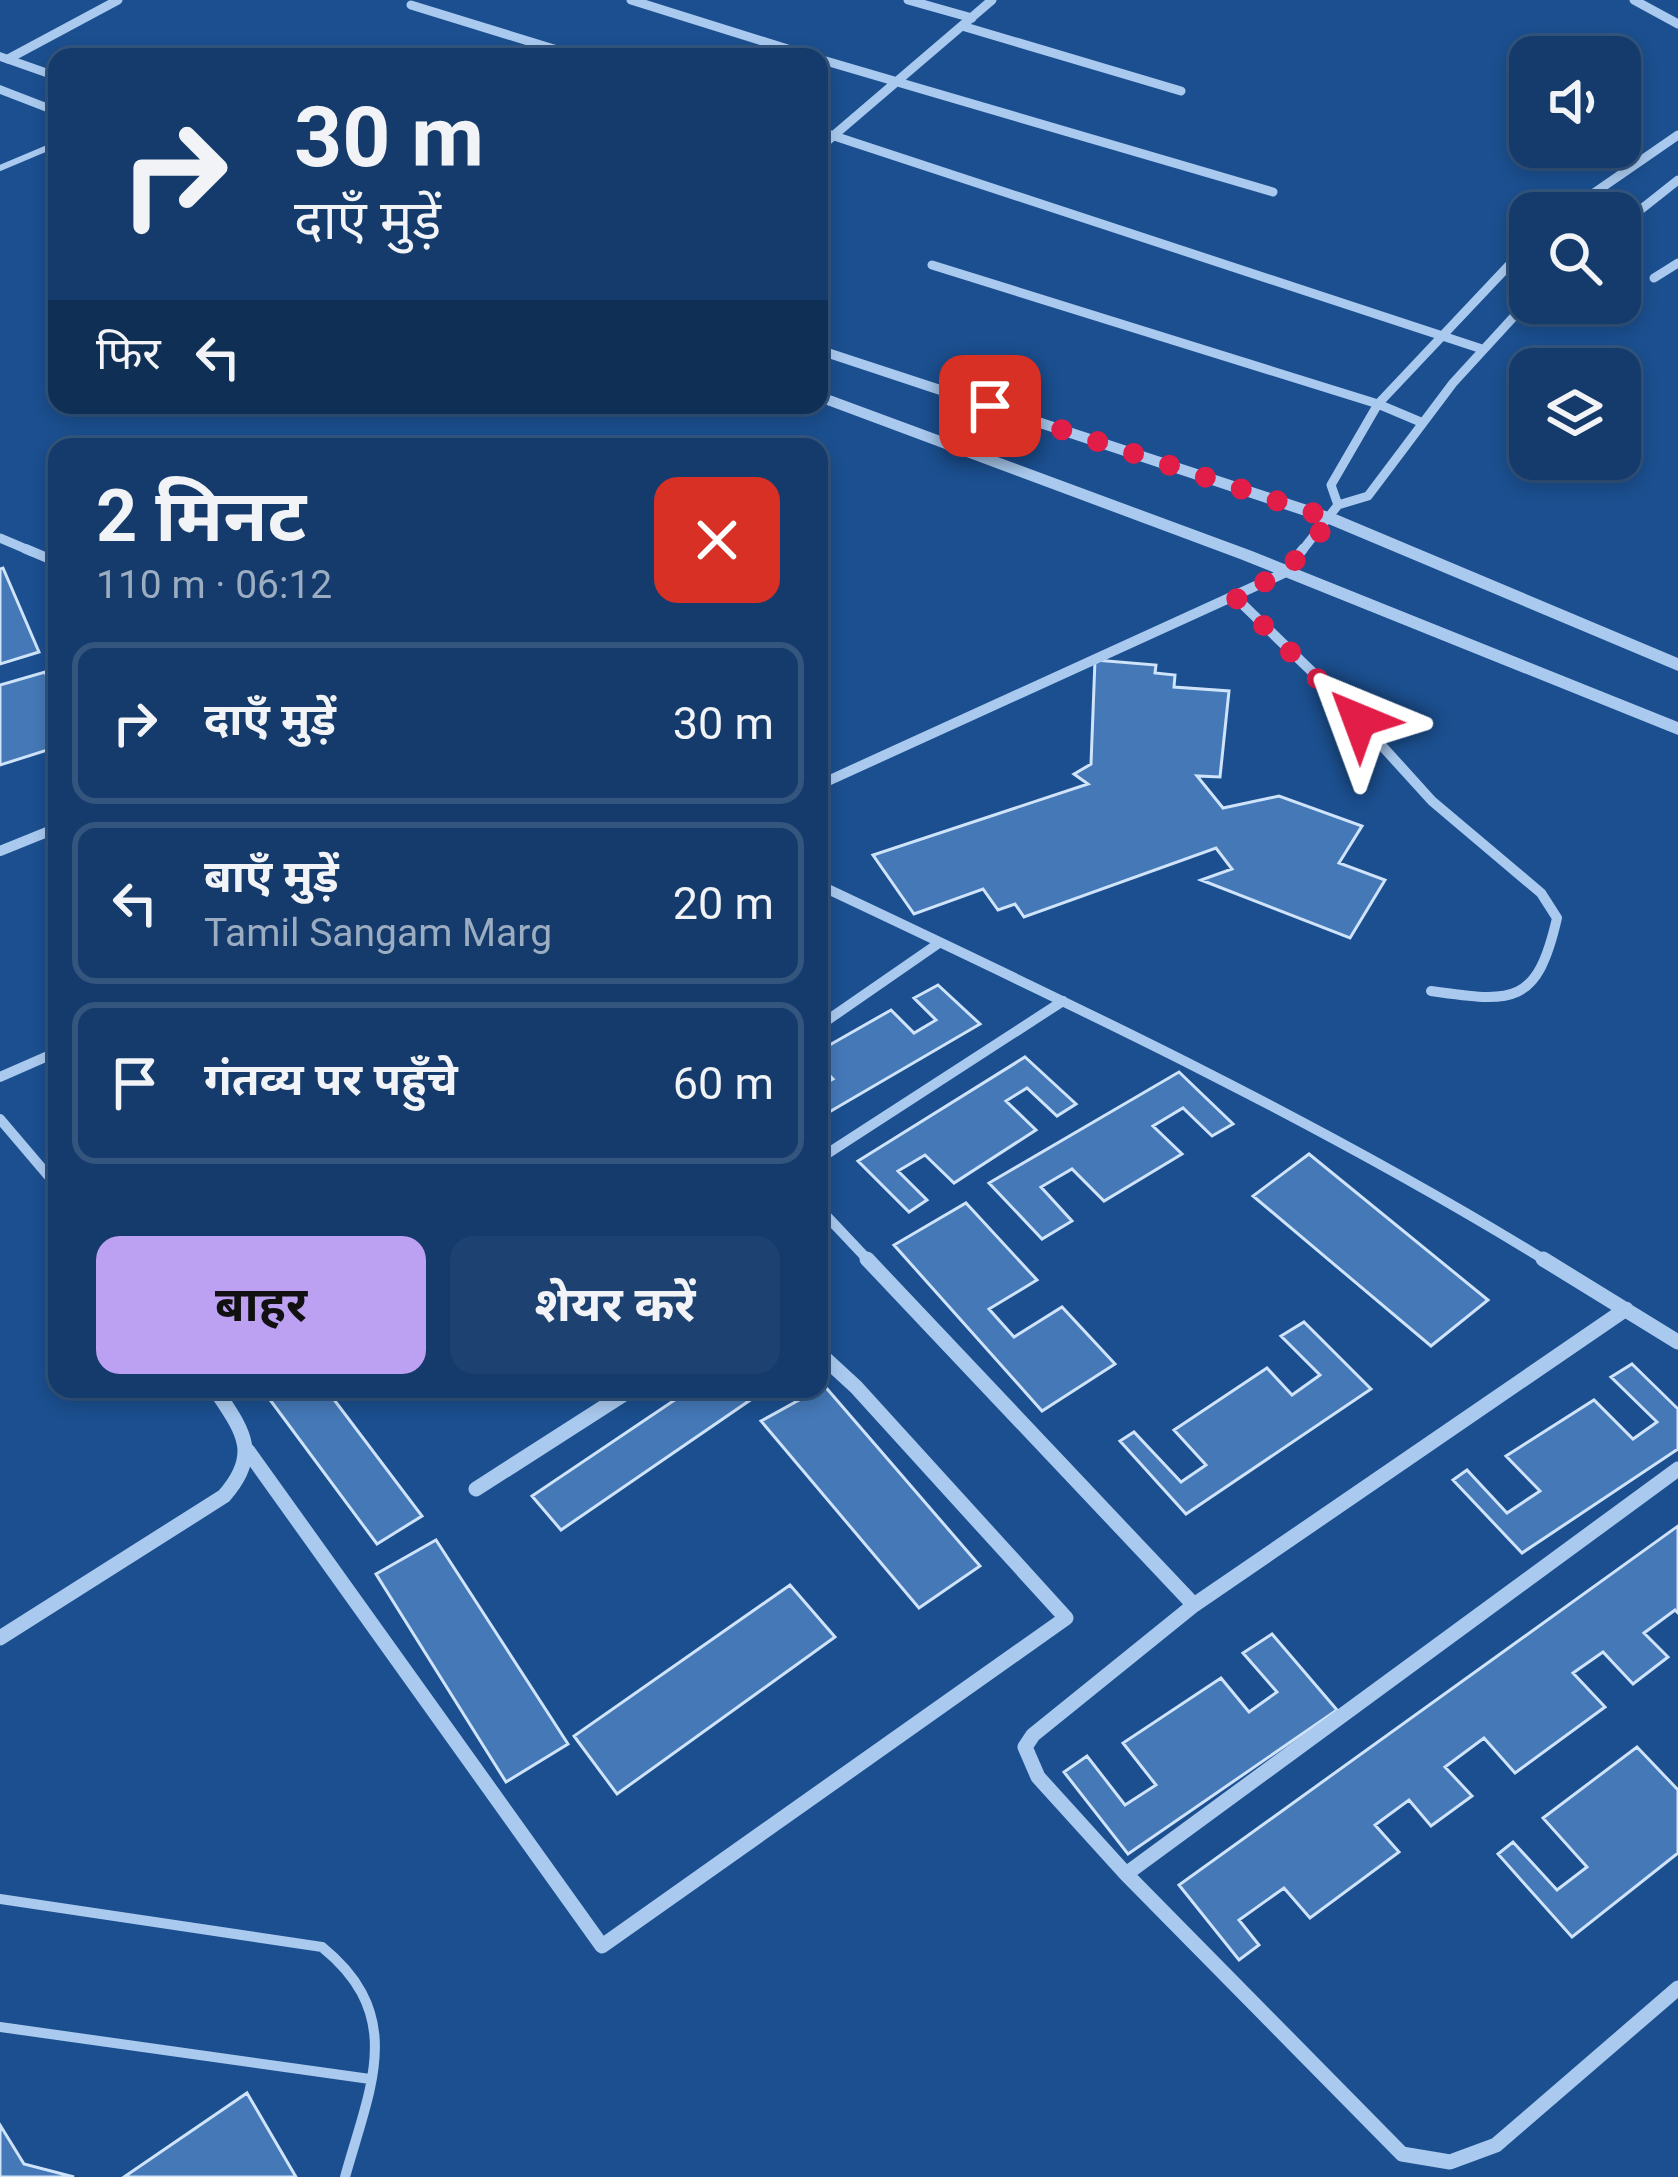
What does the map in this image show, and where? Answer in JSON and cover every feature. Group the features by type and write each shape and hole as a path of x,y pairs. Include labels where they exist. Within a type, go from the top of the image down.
{"street":[{"path":"4,57 118,0"},
{"path":"632,0 784,48"},
{"path":"908,0 972,18"},
{"path":"828,141 992,0"},
{"path":"1634,0 1678,24"},
{"path":"411,5 551,48"},
{"path":"962,26 1181,91"},
{"path":"4,57 48,74"},
{"path":"828,62 1273,192"},
{"path":"0,89 48,108"},
{"path":"828,133 1482,349"},
{"path":"1591,192 1678,135"},
{"path":"1641,209 1678,180"},
{"path":"1654,278 1678,263"},
{"path":"1335,512 1331,485 1378,404 1509,264"},
{"path":"932,265 1378,404 1423,423"},
{"path":"828,781 1284,573 1335,512 1368,496 1509,321"},
{"path":"828,353 1335,512 1678,665"},
{"path":"828,399 1678,729"},
{"path":"0,538 48,558"},
{"path":"1234,596 1334,693 1432,801 1540,893 1556,918 1545,968 1525,986 1496,1000 1431,991"},
{"path":"0,851 48,832"},
{"path":"828,889 1063,1001 1413,1179 1678,1342"},
{"path":"828,1020 939,943"},
{"path":"828,1153 1063,1001"},
{"path":"0,1077 48,1056"},
{"path":"0,1119 48,1175"},
{"path":"828,1218 1194,1605"},
{"path":"1625,1309 1194,1605 1033,1735 1025,1747 1038,1777 1126,1874 1402,2154 1418,2161 1456,2162 1496,2144 1678,1988"},
{"path":"221,1398 243,1432 248,1451 602,1946 1066,1618 828,1361"},
{"path":"476,1489 618,1398"},
{"path":"0,1638 224,1496 240,1481 248,1451"},
{"path":"1126,1874 1678,1469"}],"lane":[{"path":"0,168 48,148"},
{"path":"0,1899 322,1947 350,1964 372,2003 378,2029 345,2177"},
{"path":"0,2027 370,2079"}],"building":[{"path":"0,569 39,652 0,664"},
{"path":"1095,660 1156,665 1155,673 1175,675 1174,687 1229,691 1220,777 1197,776 1223,808 1279,796 1362,826 1339,863 1385,880 1350,938 1201,880 1232,869 1216,848 1024,917 1015,904 998,910 983,889 914,914 873,855 1088,784 1074,774 1091,764"},
{"path":"45,672 48,750 0,765 0,685"},
{"path":"938,985 980,1024 828,1113 828,1082 833,1079 828,1074 828,1046 891,1010 914,1033 936,1020 914,998"},
{"path":"1025,1057 1076,1104 1057,1116 1027,1088 1006,1101 1036,1130 954,1183 925,1155 898,1171 927,1200 909,1212 858,1161"},
{"path":"1179,1072 1233,1124 1212,1136 1183,1108 1153,1126 1182,1154 1104,1201 1072,1169 1041,1187 1072,1221 1042,1239 989,1183"},
{"path":"1309,1154 1488,1300 1431,1346 1253,1196"},
{"path":"966,1203 1037,1280 989,1309 1014,1337 1062,1307 1115,1364 1042,1411 894,1245"},
{"path":"1304,1322 1371,1389 1186,1514 1120,1441 1134,1432 1181,1482 1206,1465 1174,1430 1267,1368 1292,1395 1320,1375 1281,1336"},
{"path":"1632,1364 1678,1409 1678,1449 1522,1553 1453,1480 1467,1470 1507,1513 1540,1491 1506,1456 1594,1400 1633,1439 1657,1422 1611,1377"},
{"path":"828,1390 980,1566 919,1608 761,1421 803,1398 828,1398"},
{"path":"269,1398 333,1398 422,1516 377,1544"},
{"path":"678,1398 753,1398 561,1530 532,1496"},
{"path":"1678,1526 1678,1613 1675,1610 1644,1633 1668,1657 1633,1684 1603,1652 1573,1673 1605,1707 1515,1773 1484,1738 1445,1767 1472,1796 1431,1826 1409,1800 1375,1825 1399,1852 1310,1918 1284,1888 1239,1920 1259,1945 1239,1960 1179,1885"},
{"path":"436,1540 568,1744 506,1782 376,1574"},
{"path":"790,1585 835,1637 617,1794 574,1736"},
{"path":"1272,1634 1337,1710 1128,1854 1064,1772 1087,1756 1125,1805 1156,1785 1123,1743 1221,1678 1249,1712 1277,1692 1243,1653"},
{"path":"1637,1747 1678,1790 1678,1853 1572,1937 1498,1854 1513,1842 1557,1890 1587,1867 1543,1818"},
{"path":"247,2093 296,2177 124,2177"},
{"path":"0,2125 24,2164 74,2177 0,2177"}],"route":[{"path":"990,406 1332,519 1284,573 1234,596 1359,720"}]}
